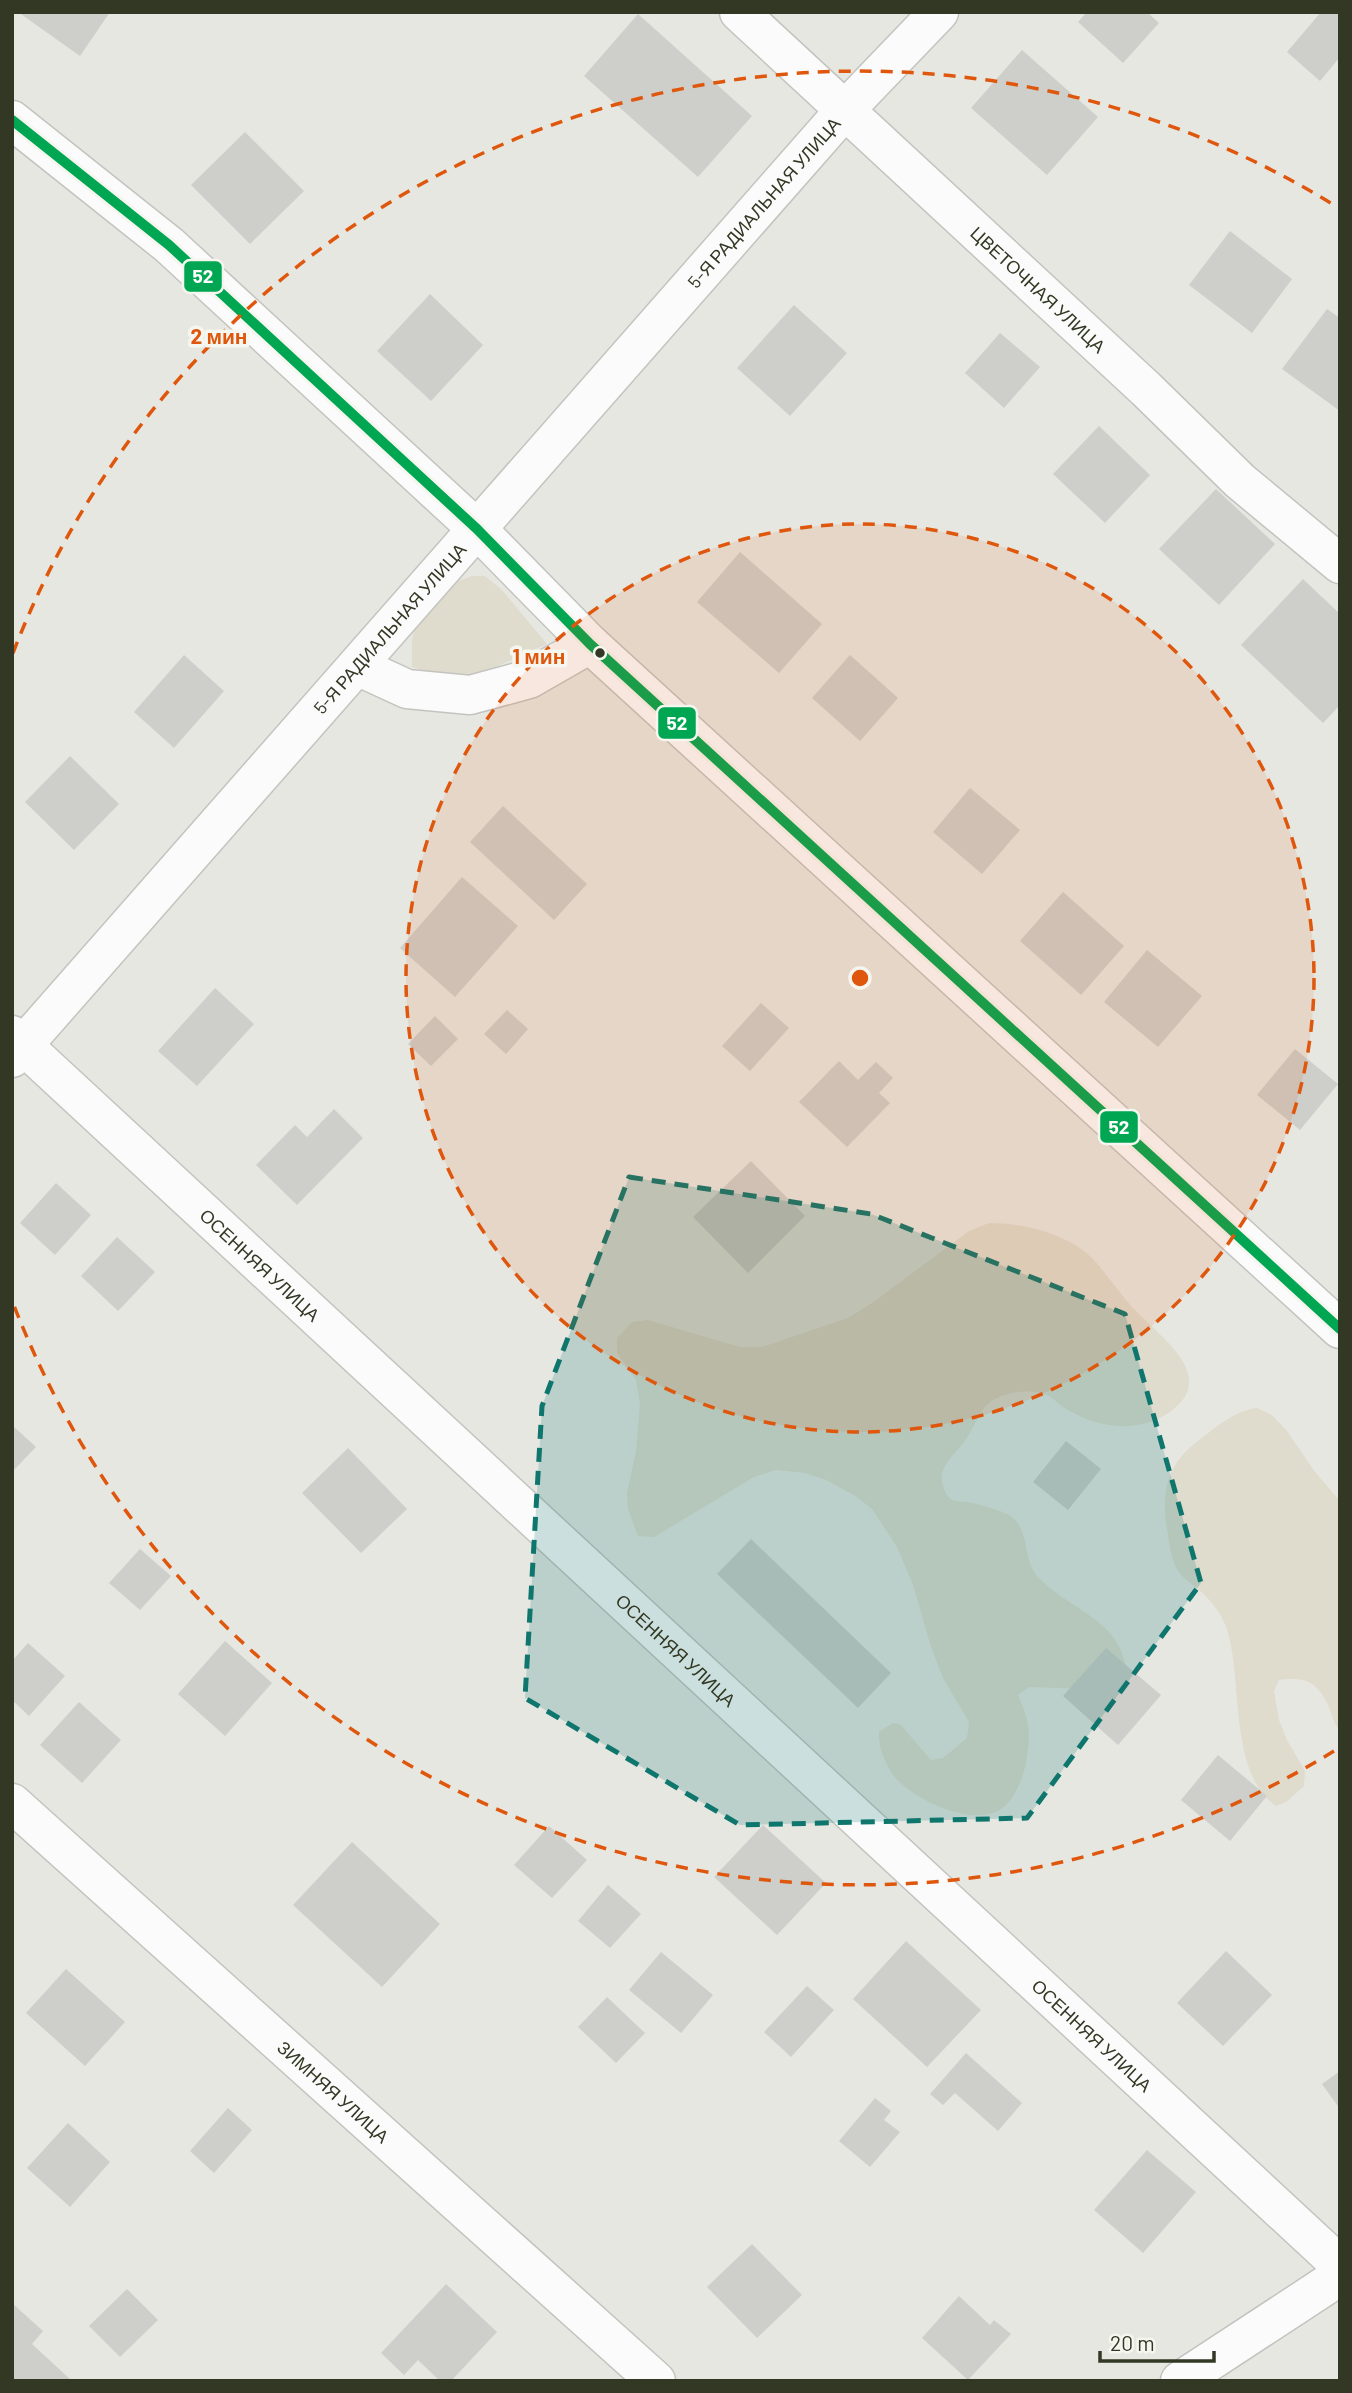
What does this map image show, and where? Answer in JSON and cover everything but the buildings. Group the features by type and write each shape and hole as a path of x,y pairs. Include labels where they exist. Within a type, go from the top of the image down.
{"street":[{"name":"ЦВЕТОЧНАЯ УЛИЦА","path":"739,12 1146,389 1240,481 1340,564"},
{"name":"5-Я РАДИАЛЬНАЯ УЛИЦА","path":"16,1046 357,666 844,111 939,12"},
{"path":"12,120 169,245 477,529 590,644 1340,1329"},
{"path":"357,666 407,689 470,695 529,679 590,644"},
{"name":"ОСЕННЯЯ УЛИЦА","path":"16,1046 1340,2265"},
{"name":"ЗИМНЯЯ УЛИЦА","path":"12,1802 656,2381"},
{"path":"1180,2381 1340,2276"}],"highlighted area":[{"path":"629,1177 871,1214 1125,1314 1201,1583 1027,1818 740,1825 525,1698 542,1406"}],"shaded area":[{"path":"472,576 485,576 502,590 547,644 462,682 412,667 415,624 453,583"},
{"path":"989,1223 1041,1230 1070,1242 1087,1254 1132,1307 1178,1354 1187,1370 1189,1386 1183,1399 1164,1416 1151,1422 1123,1426 1081,1417 1040,1393 1017,1392 1002,1396 986,1406 943,1471 945,1492 954,1501 984,1506 1012,1517 1022,1531 1030,1564 1039,1578 1105,1628 1123,1654 1126,1671 1086,1689 1029,1687 1018,1695 1029,1735 1023,1774 1016,1791 1005,1806 993,1813 978,1815 962,1814 944,1808 912,1792 891,1772 882,1753 879,1732 893,1723 901,1725 931,1760 943,1758 967,1738 969,1722 943,1678 913,1585 897,1547 872,1509 857,1497 826,1480 805,1473 776,1470 754,1477 654,1537 638,1536 628,1509 627,1493 636,1451 640,1404 636,1380 617,1353 617,1338 632,1322 648,1320 740,1347 762,1347 848,1318 969,1231"},
{"path":"1257,1408 1272,1415 1287,1431 1315,1472 1340,1501 1340,1731 1328,1705 1314,1685 1296,1679 1279,1680 1274,1691 1279,1720 1305,1771 1304,1786 1286,1802 1276,1806 1261,1792 1244,1752 1233,1657 1227,1630 1213,1605 1175,1566 1165,1508 1165,1495 1172,1472 1187,1451 1226,1420"}],"transit line":[{"name":"52","path":"12,120 169,245 477,529 590,644 1340,1329"}]}
